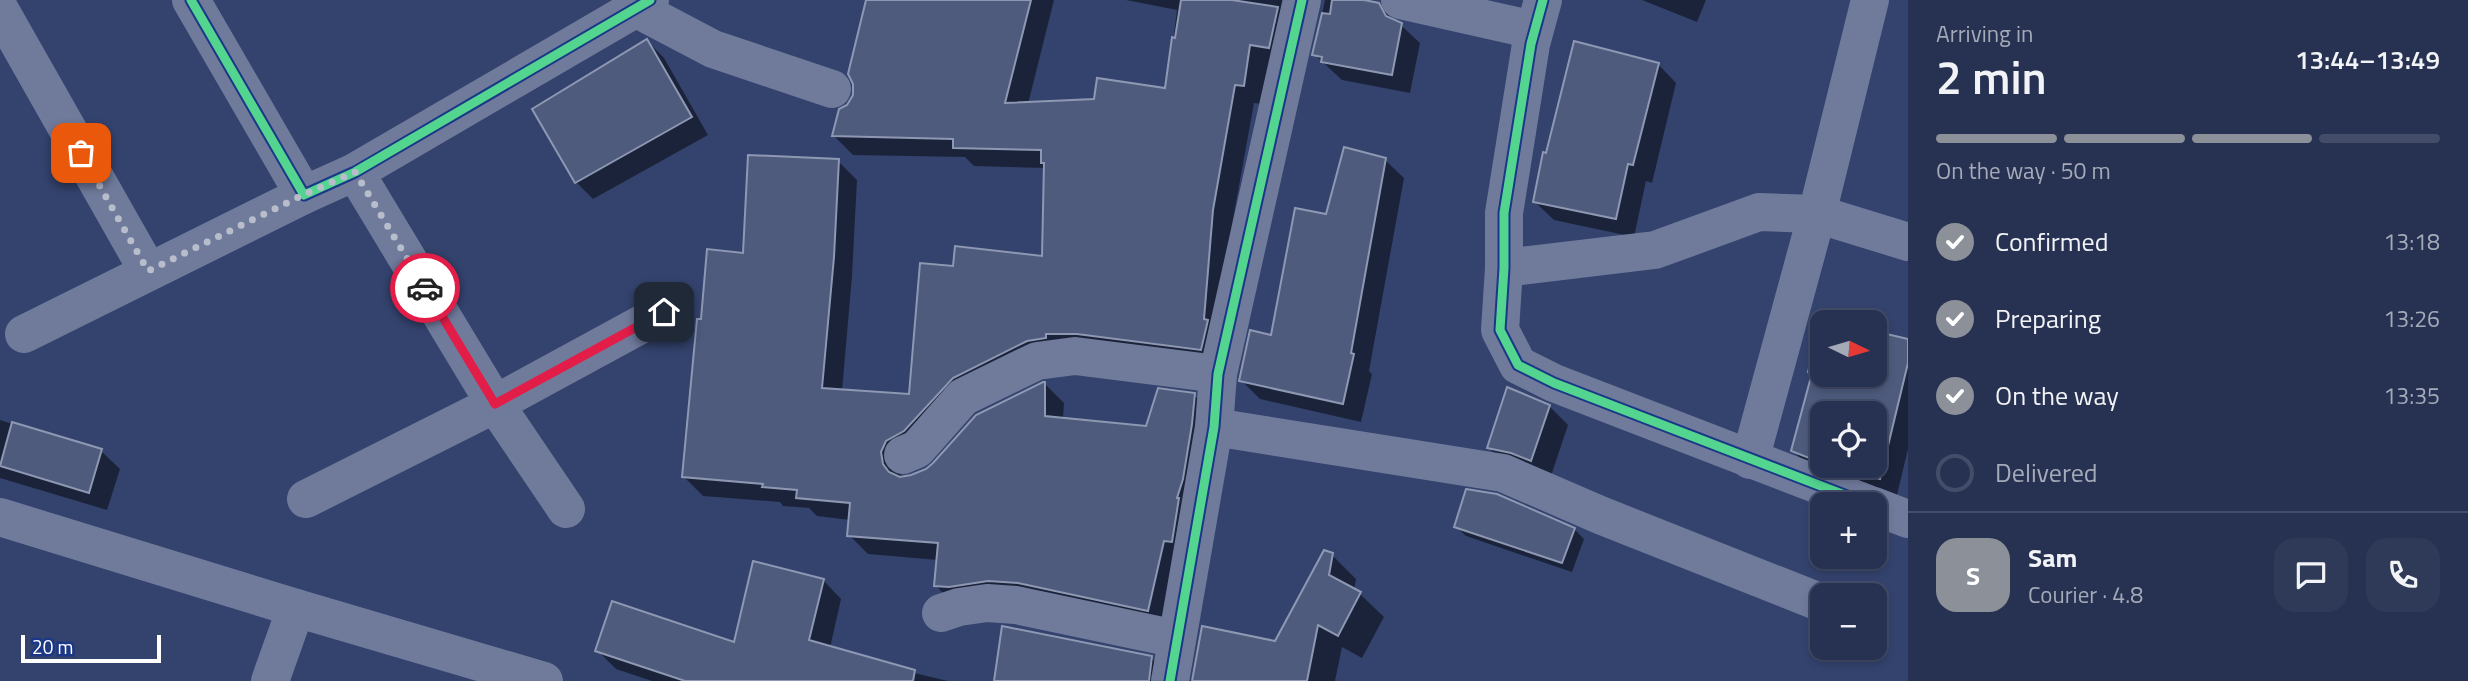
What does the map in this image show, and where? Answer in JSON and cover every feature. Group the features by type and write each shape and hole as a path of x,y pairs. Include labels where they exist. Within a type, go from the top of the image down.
{"street":[{"path":"191,0 303,195"},
{"path":"1170,681 1214,427 1218,374 1302,0"},
{"path":"1400,0 1539,15 1504,213 1500,330 1518,365 1554,383 1836,492"},
{"path":"1750,460 1817,214 1870,0"},
{"path":"24,334 303,195 355,172 643,4 713,49 832,89"},
{"path":"0,10 148,271"},
{"path":"355,172 495,404 566,509"},
{"path":"1504,268 1655,250 1759,212 1817,214 1908,242"},
{"path":"306,499 495,404 664,312"},
{"path":"903,455 917,449 963,397 1037,360 1075,356 1218,374"},
{"path":"1214,427 1503,473 1600,515 1810,598"},
{"path":"1887,511 1908,519"},
{"path":"0,517 544,681"},
{"path":"941,613 959,607 988,603 1016,605 1177,639"},
{"path":"270,681 296,608"}],"building":[{"path":"866,0 1031,0 1005,103 1094,99 1097,78 1165,88 1172,37 1175,38 1181,0 1232,0 1278,7 1269,48 1250,45 1244,86 1235,85 1213,210 1204,319 1208,320 1201,350 1077,334 1046,334 1046,338 1027,341 953,378 904,431 886,441 881,452 883,464 889,472 900,477 926,469 976,415 1043,382 1045,416 1146,426 1158,388 1195,393 1172,542 1164,541 1148,611 1018,583 988,581 949,587 934,586 938,543 847,536 850,503 796,498 797,490 762,487 763,484 682,477 697,319 701,319 707,249 743,253 748,155 839,159 834,257 822,388 909,394 920,263 953,266 955,246 1042,256 1044,163 1041,163 1041,150 953,148 953,139 832,136 839,109 847,105 853,95 853,84 848,74"},
{"path":"1332,0 1379,3 1386,16 1402,23 1392,75 1321,62 1322,57 1312,55 1322,13 1330,14"},
{"path":"647,39 692,117 575,183 532,109"},
{"path":"1574,41 1659,63 1633,165 1628,164 1616,219 1533,202 1543,152 1546,153"},
{"path":"1344,147 1386,158 1351,353 1354,354 1343,404 1239,381 1250,330 1271,335 1295,208 1326,214"},
{"path":"1887,334 1908,339 1908,363 1887,450 1887,401 1810,401 1810,458 1791,451 1810,380 1810,387 1887,387"},
{"path":"1507,387 1550,405 1531,461 1487,448"},
{"path":"12,422 102,449 89,493 0,466"},
{"path":"1466,489 1497,494 1575,528 1562,563 1454,527"},
{"path":"1324,550 1333,553 1329,575 1361,592 1338,636 1318,625 1307,681 1192,681 1202,626 1275,641"},
{"path":"753,561 824,579 809,640 915,670 913,681 685,681 595,651 612,601 734,642"},
{"path":"1002,626 1152,656 1149,681 994,681"}],"cycle path":[{"path":"191,0 304,195 355,172 650,0"},
{"path":"1170,681 1214,427 1218,374 1302,0"},
{"path":"1543,0 1531,44 1504,213 1500,330 1518,365 1554,383 1837,492"}],"way so far":[{"path":"81,153 148,271 355,172 425,288"}],"route":[{"path":"425,288 495,404 664,312"}]}
